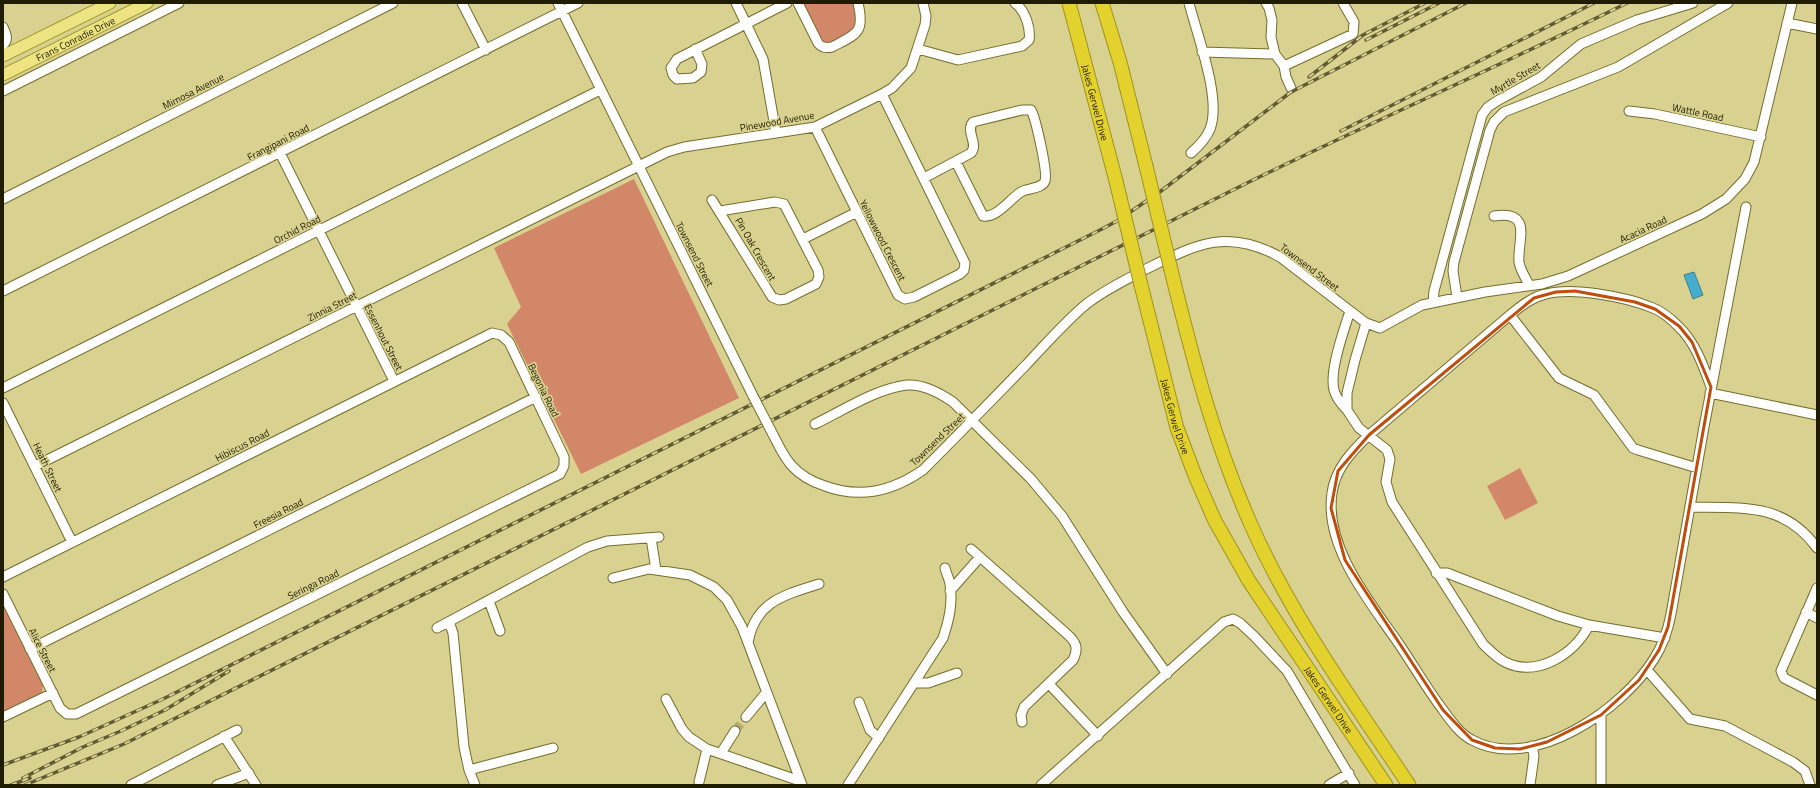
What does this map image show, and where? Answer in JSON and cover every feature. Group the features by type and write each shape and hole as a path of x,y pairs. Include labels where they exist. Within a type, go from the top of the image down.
{"highway":[{"name":"Jakes Gerwel Drive","path":"1069,3 1116,181 1177,428 1190,464 1208,507 1241,568 1386,785"},
{"name":"Jakes Gerwel Drive","path":"1102,3 1120,62 1206,405 1227,467 1252,528 1279,582 1306,630 1406,780 1414,785"},
{"path":"1325,694 1334,715 1378,785"}],"main road":[{"name":"Frans Conradie Drive","path":"3,56 110,3"},
{"name":"Frans Conradie Drive","path":"3,75 147,3"}],"street":[{"path":"3,91 179,3"},
{"name":"Mimosa Avenue","path":"3,199 393,3"},
{"path":"462,3 486,50"},
{"name":"Townsend Street","path":"558,3 600,90 781,450 791,465 801,474 823,486 839,491 853,493 878,491 900,484 923,470 1085,305 1121,282 1188,248 1204,244 1229,241 1258,246 1280,257 1366,323"},
{"path":"562,12 578,3"},
{"path":"736,3 765,65 776,133"},
{"path":"695,49 787,3"},
{"path":"798,3 818,43 822,47 828,48 856,34 861,24 858,3"},
{"name":"Pinewood Avenue","path":"639,166 676,148 815,127 882,94 908,73 918,49 926,20 923,3"},
{"path":"918,49 958,60 1022,46 1029,40 1030,36 1024,13 1015,3"},
{"path":"1189,3 1212,92 1214,107 1208,133 1202,142 1191,153"},
{"path":"1266,3 1272,20 1271,37 1275,54 1284,66 1286,77 1291,88"},
{"path":"1284,66 1353,34 1354,22 1343,3"},
{"name":"Myrtle Street","path":"1433,302 1434,291 1482,115 1488,107 1541,78 1581,44 1637,20 1693,3"},
{"path":"1457,297 1453,271 1454,262 1490,130 1498,116 1532,100 1623,64 1728,3"},
{"name":"Acacia Road","path":"1366,323 1375,327 1383,327 1407,312 1433,302 1555,281 1715,207 1745,179 1754,162 1792,3"},
{"name":"Frangipani Road","path":"3,292 562,12"},
{"path":"1788,23 1817,29"},
{"path":"3,27 5,43"},
{"path":"1202,52 1275,54"},
{"name":"Orchid Road","path":"3,388 600,90"},
{"name":"Yellowwood Crescent","path":"815,127 898,294 905,299 914,297 960,274 965,266 964,259 882,94"},
{"path":"924,178 956,162 973,151 974,142 970,128 973,122 1022,110 1031,110 1045,169 1045,181 1042,185 1023,190 1002,208 988,216 983,216 956,162"},
{"name":"Wattle Road","path":"1629,110 1655,114 1761,137"},
{"name":"Essenhout Street","path":"280,153 394,381"},
{"name":"Zinnia Street","path":"35,466 639,166"},
{"name":"Pin Oak Crescent","path":"712,200 769,294 775,299 786,299 816,284 818,280 818,270 787,208 782,203 775,202 720,211"},
{"path":"1711,390 1692,342 1679,326 1667,316 1655,309 1641,304 1565,290 1534,298 1510,316 1369,435 1353,450 1345,461 1336,477 1332,492 1331,508 1333,522 1345,560 1352,574 1436,701 1458,729 1472,740 1488,747 1511,749 1532,746 1566,734 1601,715 1630,689 1647,670 1665,638 1671,614 1711,390 1746,207"},
{"path":"803,239 857,212"},
{"path":"1494,216 1510,217 1519,223 1522,236 1519,260 1529,285"},
{"path":"1350,311 1333,376 1334,391 1339,402 1347,410 1359,428 1387,450 1390,459 1386,482 1392,502 1436,573 1484,644 1493,654 1504,662 1517,666 1533,667 1547,664 1570,650 1578,643 1589,625"},
{"path":"1510,316 1559,378 1594,395 1634,448 1697,468"},
{"path":"1347,410 1347,393 1366,323"},
{"name":"Hibiscus Road","path":"3,577 492,333"},
{"name":"Begonia Road","path":"492,333 501,335 509,342 562,450 564,466"},
{"path":"815,424 877,394 908,385 922,387 940,393 953,402 1031,479 1062,516 1123,612 1167,674"},
{"path":"1711,390 1817,415"},
{"name":"Freesia Road","path":"30,649 536,397"},
{"name":"Heath Street","path":"3,403 72,542"},
{"name":"Seringa Road","path":"67,714 76,714 560,474 564,466"},
{"path":"1690,506 1750,508 1768,512 1798,528 1817,548"},
{"path":"437,628 490,601 588,547 607,540 655,537 656,570"},
{"path":"971,550 1067,634 1076,644 1077,649 1074,660 1024,706 1021,715 1022,722"},
{"path":"950,591 980,557"},
{"path":"848,785 943,638 952,601 950,583 945,568"},
{"path":"613,578 649,569 690,575 714,587 727,600 736,614 801,783"},
{"path":"1436,573 1447,573 1558,616 1589,625 1665,638"},
{"path":"748,644 750,630 770,602 819,584"},
{"path":"1817,588 1783,666 1781,674 1784,678 1817,695"},
{"name":"Alice Street","path":"3,594 60,708 67,714"},
{"path":"490,601 500,630"},
{"path":"1806,612 1817,618"},
{"path":"1041,785 1098,736 1224,622 1229,620 1236,620 1287,671 1356,785"},
{"path":"449,622 453,633 464,747 469,770 475,785"},
{"path":"1647,670 1690,719 1725,726 1793,762 1805,771 1810,785"},
{"path":"915,683 928,682 957,673"},
{"path":"1049,684 1098,736"},
{"path":"746,717 766,693"},
{"path":"3,717 53,694"},
{"path":"666,699 682,729 694,741 707,749 801,783"},
{"path":"859,702 870,730 879,738"},
{"path":"1601,715 1601,785"},
{"path":"131,785 237,730"},
{"path":"721,753 735,731"},
{"path":"224,736 256,785"},
{"path":"1530,785 1534,756 1532,746"},
{"path":"469,770 553,748"},
{"path":"699,782 707,749"},
{"path":"217,785 249,773"},
{"path":"1329,785 1349,773"}],"highlighted area":[{"path":"1575,291 1635,302 1655,309 1679,326 1692,342 1711,387 1668,627 1659,650 1639,680 1601,715 1547,742 1520,749 1495,748 1472,740 1443,710 1345,560 1331,508 1338,471 1369,435 1534,298 1556,292"}],"shaded area":[{"path":"801,3 855,3 858,15 855,29 830,45 822,44"},
{"path":"634,179 739,398 581,474 507,324 521,307 494,248"},
{"path":"1520,468 1538,503 1505,520 1487,486"},
{"path":"3,604 43,685 42,693 3,712"}],"water":[{"path":"1694,272 1703,295 1693,299 1684,275"}],"tunnel":[{"path":"735,731 746,717"}],"railway":[{"path":"1309,77 1363,35 1425,3"},
{"path":"1366,40 1439,3"},
{"path":"3,765 79,737 163,699 1100,230 1117,221 1161,191 1291,92 1466,3"},
{"path":"1341,131 1594,3"},
{"path":"25,785 124,744 1249,182 1533,49 1627,3"},
{"path":"23,778 83,747 165,710 229,671"},
{"path":"11,785 30,778"}]}
